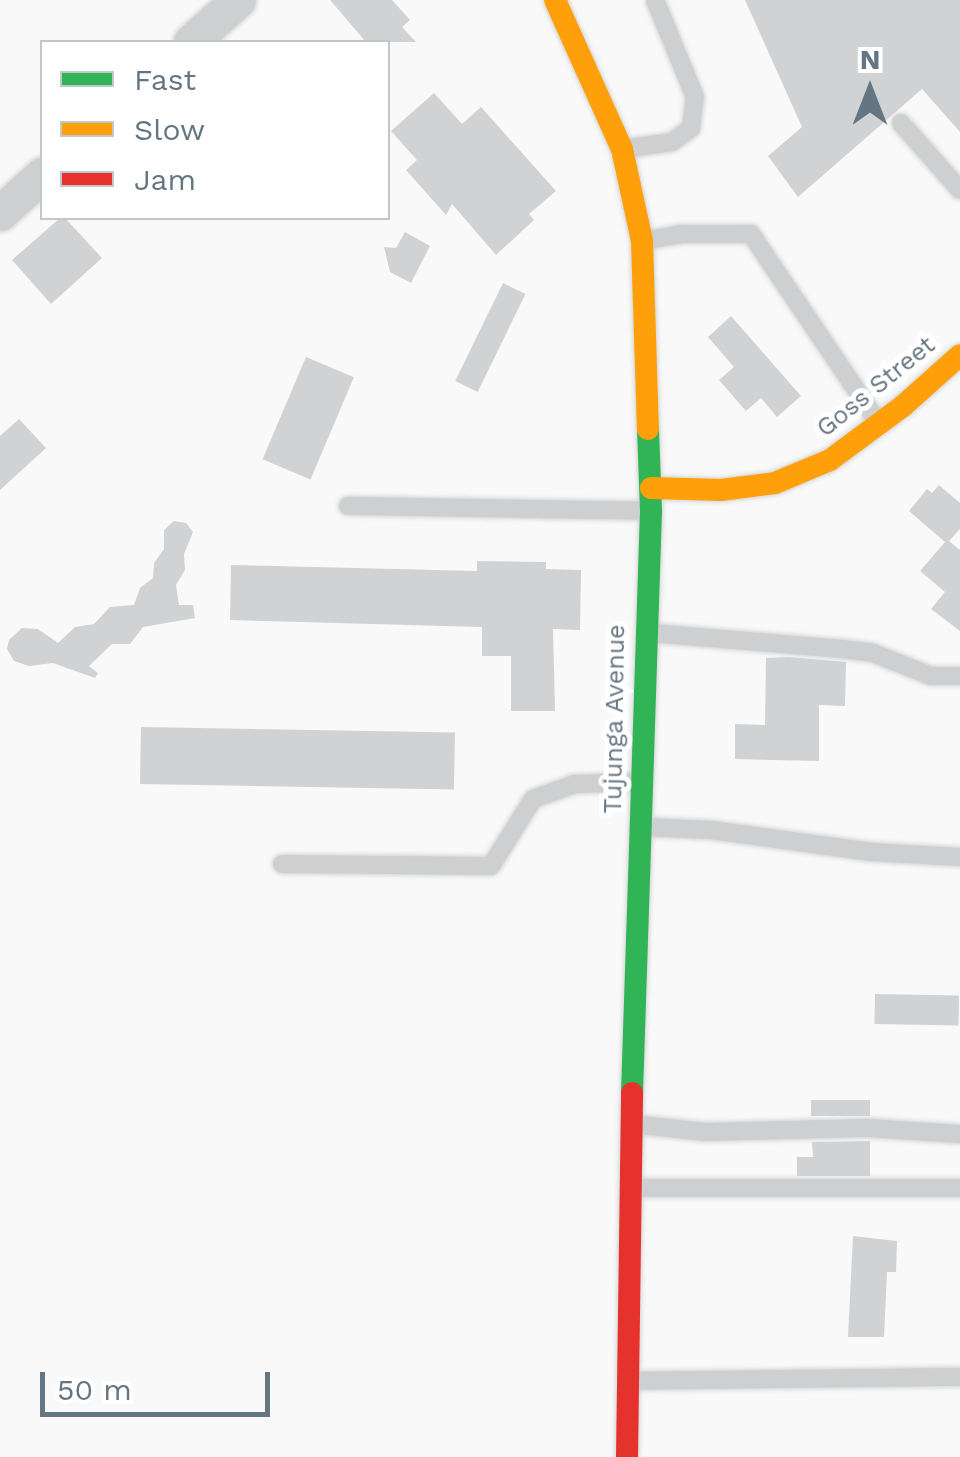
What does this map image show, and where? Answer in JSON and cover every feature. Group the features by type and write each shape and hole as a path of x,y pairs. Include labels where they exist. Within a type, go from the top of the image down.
{"street":[{"path":"193,40 238,0"},
{"name":"Tujunga Avenue","path":"555,0 622,149 642,242 651,499 631,1124 627,1457"},
{"path":"0,213 40,177"},
{"name":"Goss Street","path":"651,499 776,483 830,460 880,424 960,355"}],"lane":[{"path":"622,149 672,142 691,128 695,97 655,0"},
{"path":"902,124 960,190"},
{"path":"642,242 682,234 751,234 880,424"},
{"path":"348,506 651,499"},
{"path":"644,633 842,648 873,653 932,676 960,676"},
{"path":"282,864 491,866 533,799 575,784 640,782"},
{"path":"639,827 711,830 870,852 960,857"},
{"path":"631,1124 706,1132 867,1128 960,1134"},
{"path":"632,1188 960,1188"},
{"path":"628,1382 960,1377"}],"building":[{"path":"330,0 392,0 410,20 402,27 416,42 364,40"},
{"path":"745,0 960,0 960,132 922,89 798,197 768,156 802,127"},
{"path":"434,93 462,124 481,107 556,191 529,214 534,220 496,255 452,204 446,215 406,170 417,160 391,131"},
{"path":"58,220 67,220 102,258 51,304 12,260"},
{"path":"405,232 430,246 411,283 390,272 384,247 396,248"},
{"path":"503,283 525,294 478,392 455,381"},
{"path":"731,316 801,396 777,417 761,398 746,411 719,380 734,367 708,337"},
{"path":"306,357 354,377 310,479 263,459"},
{"path":"19,419 46,448 0,490 0,436"},
{"path":"939,485 960,503 960,529 949,541 960,550 960,631 931,609 945,592 920,571 945,542 909,511 927,489 932,493"},
{"path":"174,521 186,523 193,532 184,554 185,570 176,585 179,605 193,605 195,618 143,627 130,644 112,644 89,666 98,673 95,678 53,663 29,666 14,661 7,649 9,640 22,628 38,629 58,643 75,627 94,624 110,607 134,605 140,588 153,578 154,563 164,549 164,530"},
{"path":"477,561 546,562 546,569 581,570 580,630 553,629 555,711 511,711 511,656 482,656 482,627 230,620 231,565 477,571"},
{"path":"766,658 846,662 845,706 819,705 819,761 735,759 735,724 765,725"},
{"path":"141,727 455,732 454,789 140,784"},
{"path":"875,994 959,995 958,1025 874,1024"},
{"path":"811,1100 870,1100 870,1116 811,1116"},
{"path":"870,1141 870,1176 797,1176 797,1157 813,1157 812,1142"},
{"path":"853,1236 897,1241 896,1272 887,1272 884,1337 848,1337"}],"traffic: fast":[{"path":"632,1093 651,511 648,429"}],"traffic: slow":[{"path":"555,0 622,149 642,241 648,429"},
{"path":"651,488 721,490 775,483 830,460 903,406 960,355"}],"traffic: jam":[{"path":"627,1457 632,1093"}]}
